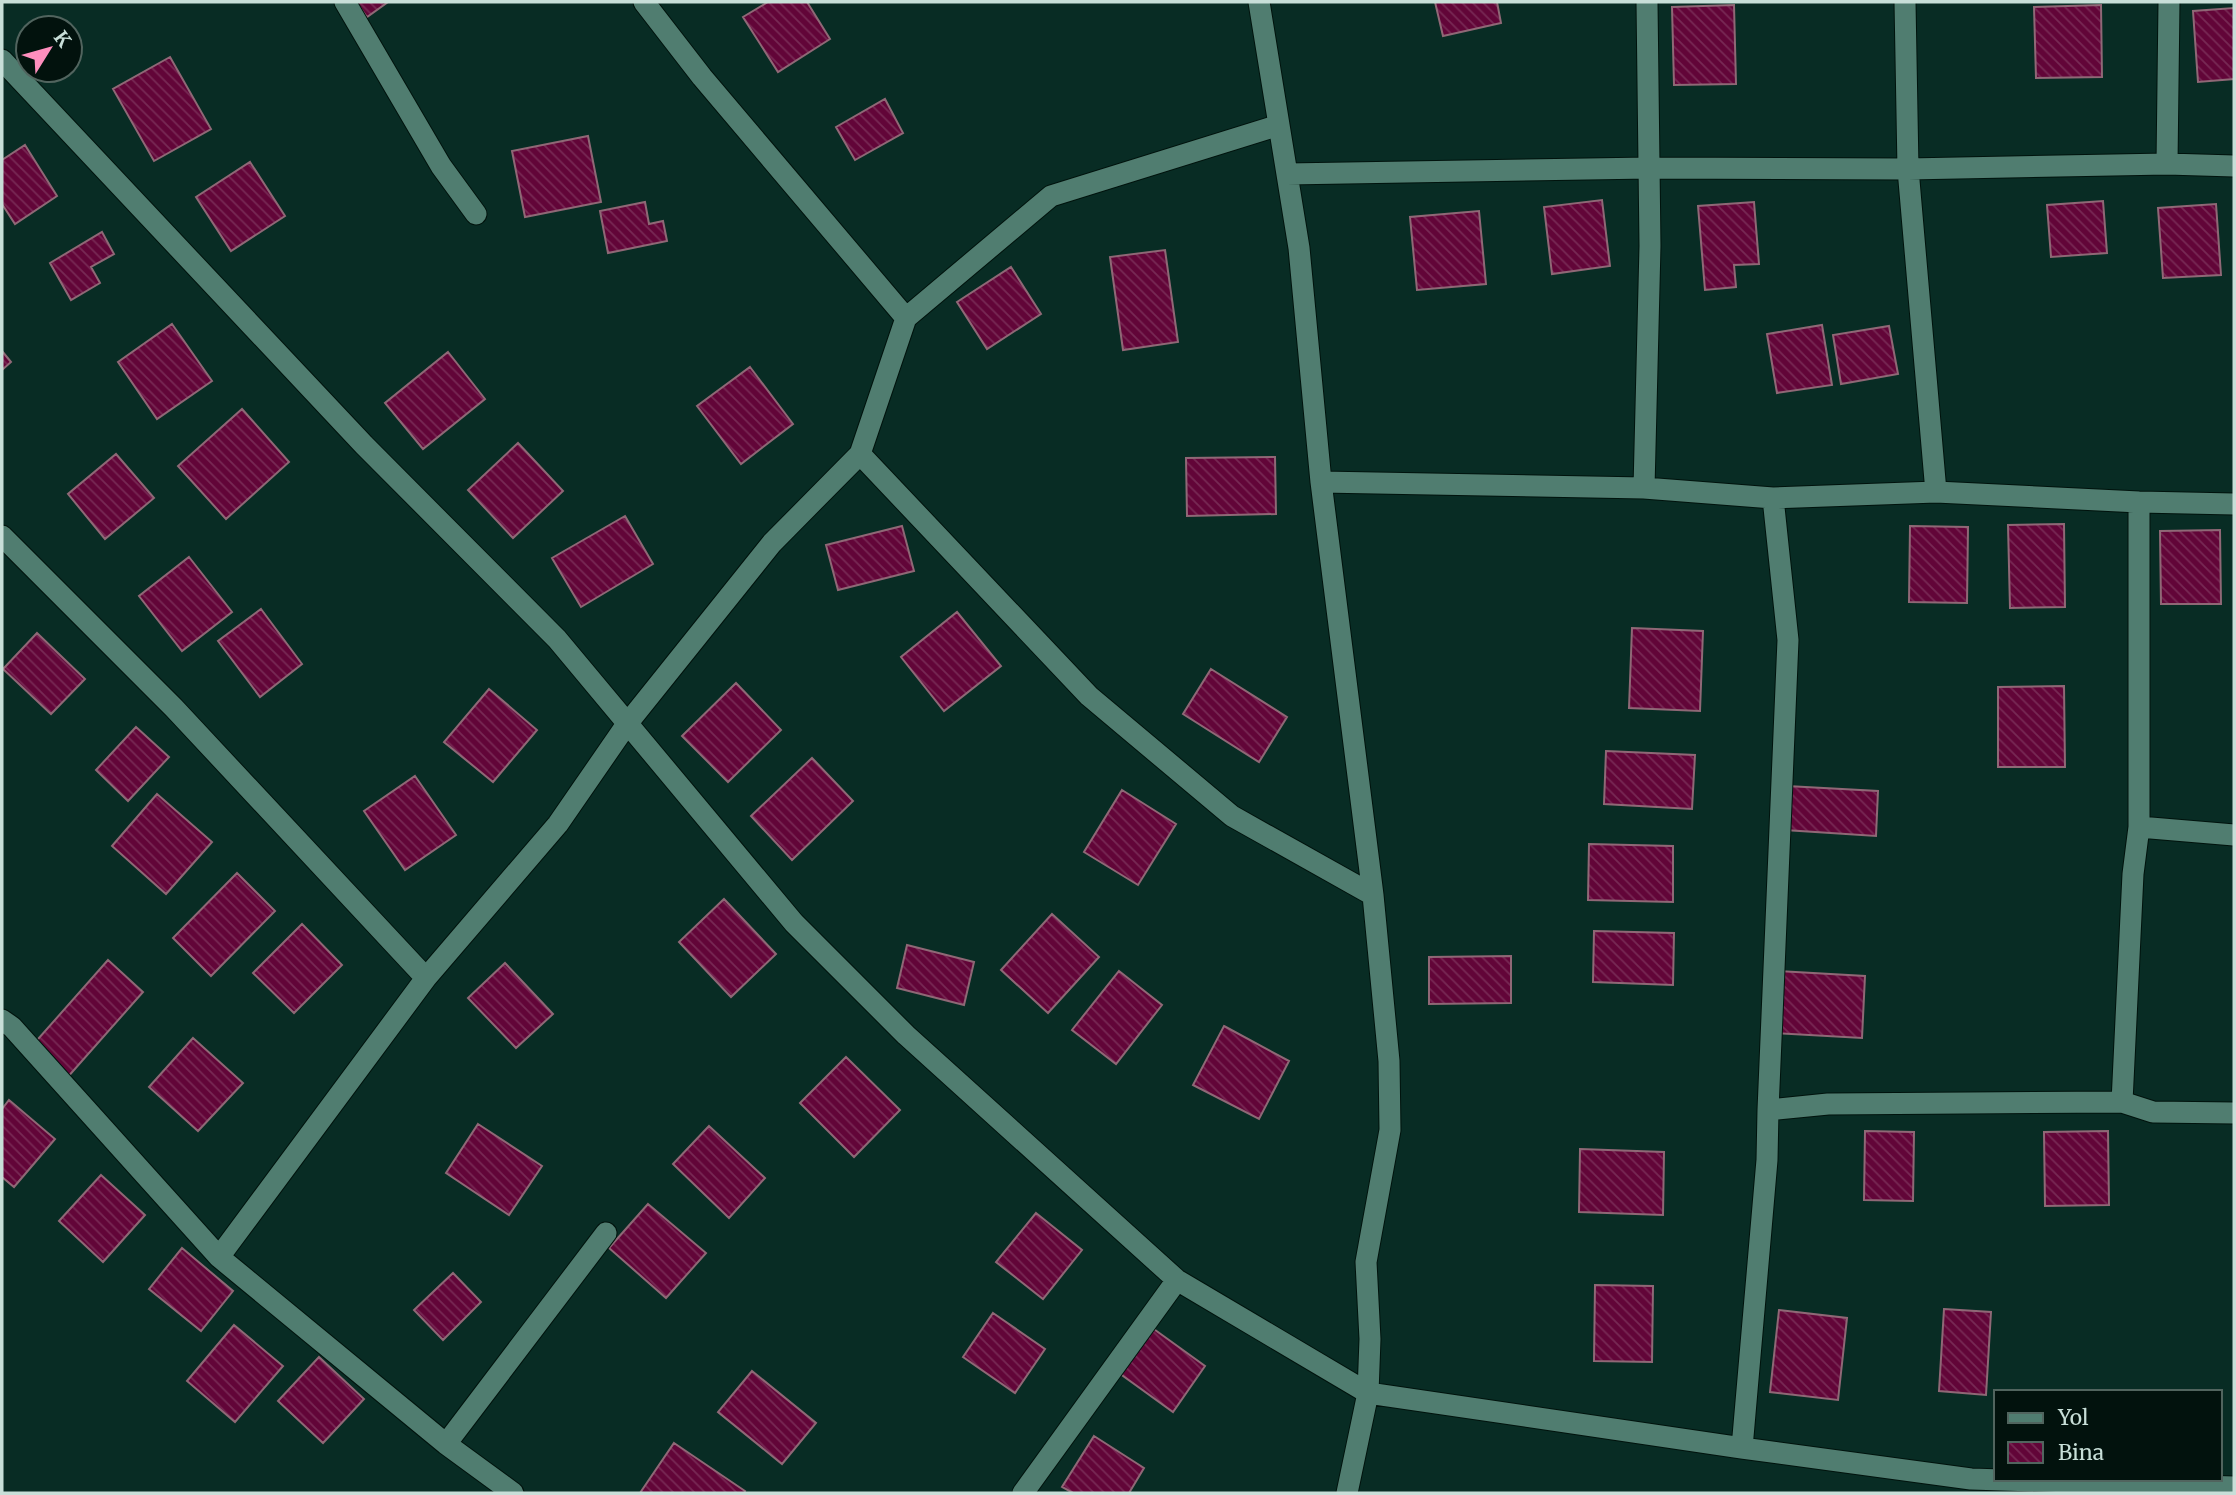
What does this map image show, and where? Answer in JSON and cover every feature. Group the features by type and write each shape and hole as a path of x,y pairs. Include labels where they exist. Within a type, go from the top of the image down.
{"street":[{"path":"345,2 441,166 476,214"},
{"path":"644,2 702,77 906,318"},
{"path":"1259,2 1299,248 1321,482 1373,895 1388,1061 1390,1130 1366,1262 1370,1339 1368,1393 1347,1493"},
{"path":"1644,488 1650,246 1647,2"},
{"path":"1905,2 1908,169 1936,492"},
{"path":"2167,164 2169,2"},
{"path":"2,60 364,445 557,639 794,923 906,1035 1177,1280 1368,1393 1742,1448 1971,1486 2234,1487"},
{"path":"219,1257 426,978 558,824 627,724 772,543 860,454 906,318 1051,197 1279,125"},
{"path":"1287,174 1649,168 1908,169 2167,164 2234,166"},
{"path":"860,454 1089,696 1232,816 1373,895"},
{"path":"1321,482 1644,488 1773,498 1936,492 2234,504"},
{"path":"1742,1448 1767,1160 1788,640 1773,498"},
{"path":"2122,1102 2133,874 2138,827 2139,502"},
{"path":"2,536 174,708 426,978"},
{"path":"2138,827 2234,835"},
{"path":"2,1020 12,1027 219,1257 446,1444 513,1493"},
{"path":"1768,1110 1828,1104 2122,1102 2153,1112 2234,1114"},
{"path":"446,1444 606,1233"},
{"path":"1023,1493 1177,1280"}],"building":[{"path":"356,2 388,2 367,17"},
{"path":"768,2 807,2 830,39 778,72 743,17"},
{"path":"1435,2 1497,2 1501,23 1443,36"},
{"path":"1734,5 1736,84 1674,85 1672,7"},
{"path":"2101,5 2102,77 2036,78 2034,7"},
{"path":"2234,8 2234,79 2198,82 2193,11"},
{"path":"170,57 211,129 154,161 113,89"},
{"path":"885,99 903,133 855,160 836,127"},
{"path":"588,136 601,202 525,217 512,151"},
{"path":"25,145 57,196 15,224 2,204 2,160"},
{"path":"250,162 285,216 231,251 196,197"},
{"path":"1602,200 1610,266 1552,274 1544,207"},
{"path":"2103,201 2107,253 2051,257 2047,205"},
{"path":"645,202 649,224 663,221 667,241 608,253 600,211"},
{"path":"1754,202 1759,264 1734,265 1736,287 1705,290 1698,206"},
{"path":"2216,204 2221,275 2163,278 2158,208"},
{"path":"1479,211 1486,284 1417,290 1410,217"},
{"path":"102,232 114,254 91,267 100,283 71,300 50,263"},
{"path":"1165,250 1178,342 1123,350 1110,257"},
{"path":"1011,267 1041,314 987,349 957,302"},
{"path":"172,324 212,381 157,419 118,362"},
{"path":"1822,325 1832,385 1777,393 1767,334"},
{"path":"1889,326 1898,374 1841,384 1833,335"},
{"path":"2,351 11,362 2,370"},
{"path":"448,352 485,399 423,449 385,403"},
{"path":"750,367 793,424 741,464 697,406"},
{"path":"242,409 289,462 226,519 178,466"},
{"path":"518,443 563,491 513,538 468,490"},
{"path":"116,454 154,498 105,539 68,494"},
{"path":"1275,457 1276,514 1187,516 1186,458"},
{"path":"625,516 653,564 581,607 552,558"},
{"path":"2064,524 2065,607 2010,608 2008,525"},
{"path":"902,526 914,571 838,590 826,545"},
{"path":"1910,526 1968,527 1967,603 1909,602"},
{"path":"2220,530 2221,604 2161,604 2160,531"},
{"path":"189,557 232,612 182,651 139,596"},
{"path":"261,609 302,664 260,697 218,641"},
{"path":"957,612 1001,666 944,711 901,657"},
{"path":"1632,628 1703,631 1700,711 1629,708"},
{"path":"37,633 85,679 51,714 3,669"},
{"path":"1211,669 1287,717 1259,762 1183,714"},
{"path":"736,683 781,730 728,782 682,736"},
{"path":"2064,686 2065,767 1998,767 1998,687"},
{"path":"489,689 537,730 493,782 444,742"},
{"path":"136,727 169,757 128,801 96,770"},
{"path":"1606,751 1695,755 1692,809 1604,804"},
{"path":"812,758 853,801 792,860 751,816"},
{"path":"415,776 456,835 405,870 364,811"},
{"path":"1787,786 1878,791 1876,836 1785,830"},
{"path":"1122,790 1176,824 1138,885 1084,852"},
{"path":"157,794 212,842 166,894 112,846"},
{"path":"1589,844 1673,846 1673,902 1588,900"},
{"path":"237,873 275,911 211,976 173,938"},
{"path":"724,899 776,954 731,997 679,942"},
{"path":"1052,914 1099,957 1048,1013 1001,970"},
{"path":"302,924 342,965 294,1013 253,973"},
{"path":"1594,931 1674,933 1673,985 1593,982"},
{"path":"907,945 974,962 964,1005 897,988"},
{"path":"1511,956 1511,1003 1429,1004 1429,957"},
{"path":"108,960 143,992 66,1079 31,1047"},
{"path":"505,963 553,1014 516,1048 468,998"},
{"path":"1119,971 1162,1005 1116,1064 1072,1030"},
{"path":"1777,971 1865,976 1862,1038 1774,1033"},
{"path":"1224,1026 1289,1061 1259,1119 1193,1085"},
{"path":"193,1038 243,1083 198,1131 149,1087"},
{"path":"846,1057 900,1110 854,1157 800,1103"},
{"path":"9,1100 55,1139 14,1187 2,1177 2,1109"},
{"path":"478,1124 542,1166 509,1215 446,1173"},
{"path":"709,1126 765,1178 729,1218 673,1164"},
{"path":"1865,1131 1914,1132 1913,1201 1864,1200"},
{"path":"2108,1131 2109,1205 2045,1206 2044,1132"},
{"path":"1580,1149 1664,1152 1663,1215 1579,1212"},
{"path":"101,1175 145,1215 103,1262 59,1221"},
{"path":"648,1204 706,1253 666,1298 609,1248"},
{"path":"1036,1213 1082,1250 1043,1299 996,1262"},
{"path":"182,1248 233,1291 201,1331 149,1289"},
{"path":"453,1273 481,1302 443,1340 414,1310"},
{"path":"1595,1285 1653,1286 1652,1362 1594,1361"},
{"path":"1944,1309 1991,1312 1986,1395 1939,1391"},
{"path":"1779,1310 1847,1318 1838,1400 1770,1392"},
{"path":"993,1313 1045,1349 1015,1393 963,1357"},
{"path":"234,1325 283,1366 235,1422 187,1381"},
{"path":"1151,1327 1205,1366 1173,1412 1119,1373"},
{"path":"319,1357 364,1399 323,1443 278,1401"},
{"path":"752,1371 816,1423 782,1464 718,1412"},
{"path":"1094,1436 1144,1468 1129,1493 1073,1493 1062,1487"},
{"path":"674,1443 745,1491 744,1493 640,1493"}]}
